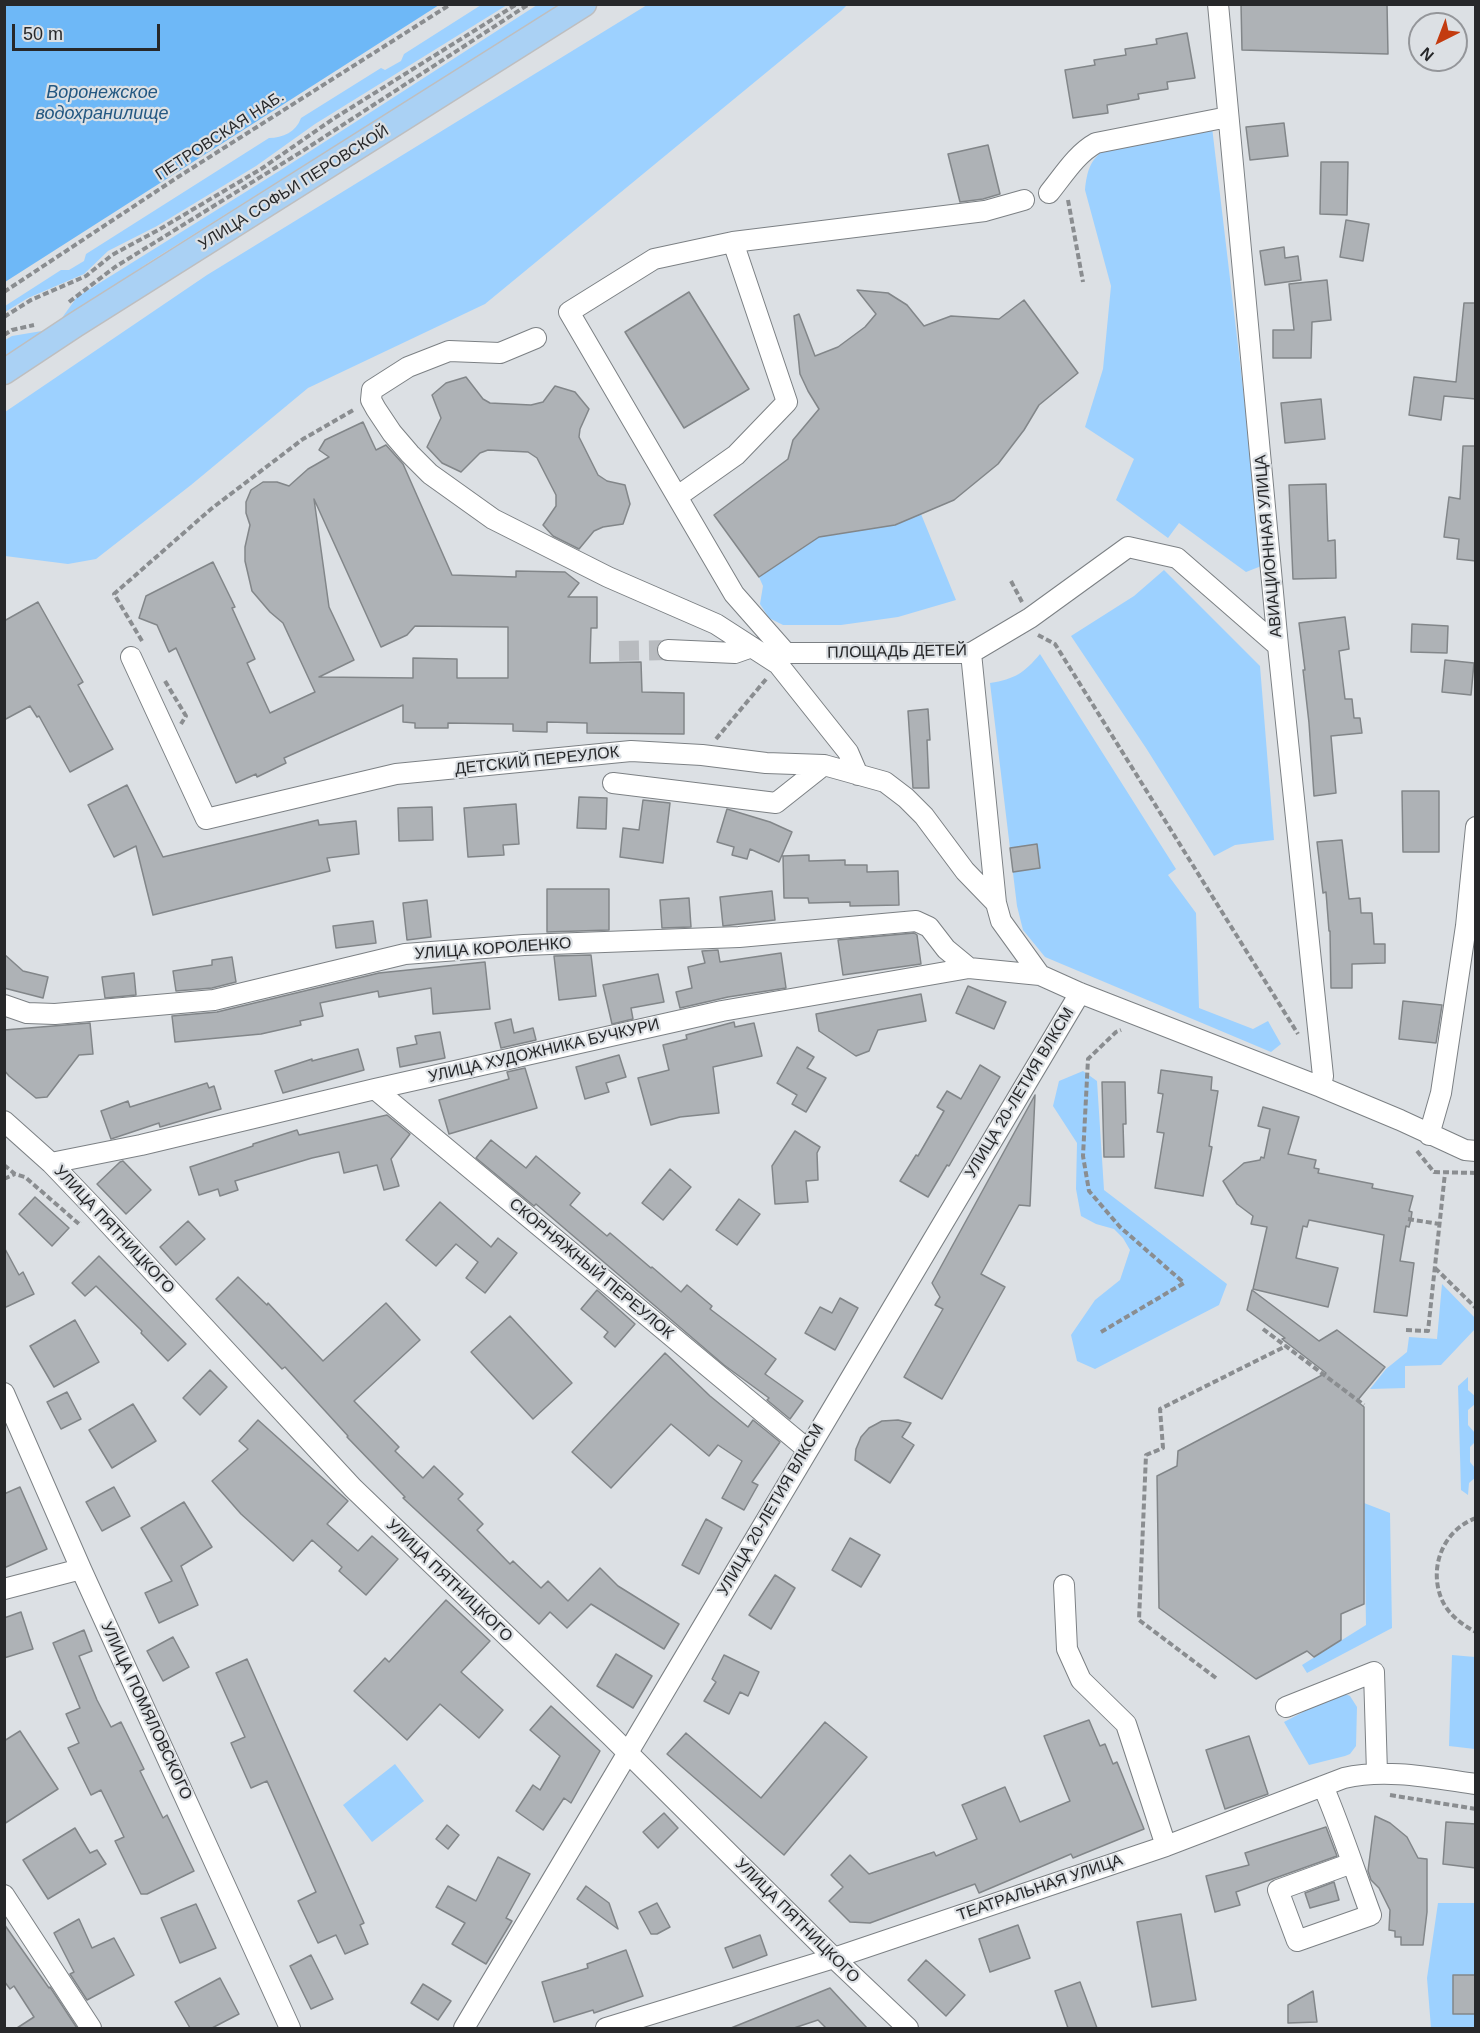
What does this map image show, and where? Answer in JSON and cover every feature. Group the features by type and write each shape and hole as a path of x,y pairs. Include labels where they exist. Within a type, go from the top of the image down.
{"main road":[{"name":"УЛИЦА СОФЬИ ПЕРОВСКОЙ","path":"4,372 584,4"}],"street":[{"name":"АВИАЦИОННАЯ УЛИЦА","path":"1218,4 1278,646 1323,1076 1321,1087"},
{"path":"1049,193 1087,148 1096,143 1228,117"},
{"path":"678,496 735,455 787,402 733,242 985,211 1024,200"},
{"name":"ПЛОЩАДЬ ДЕТЕЙ","path":"733,242 654,259 569,312 734,594 786,653 971,653 1030,618 1128,547 1177,558 1278,646"},
{"path":"536,338 500,353 449,351 408,367 372,390 371,400 392,434 430,474 493,519 608,577 716,624 778,664 848,752 858,775"},
{"path":"668,650 735,653 752,647"},
{"name":"ДЕТСКИЙ ПЕРЕУЛОК","path":"137,651 171,742 206,819 396,774 631,752 702,755 766,763 824,765 885,782 906,798 924,816 965,871 996,903"},
{"path":"971,653 996,903 1001,921 1040,975 1080,993 1321,1087 1465,1150 1476,1151"},
{"path":"613,783 776,803 824,765"},
{"path":"1429,1135 1441,1093 1466,926 1476,827"},
{"name":"УЛИЦА КОРОЛЕНКО","path":"4,1005 27,1013 55,1014 214,1000 405,954 524,945 739,937 916,921 929,927 946,949 969,968"},
{"name":"УЛИЦА ХУДОЖНИКА БУЧКУРИ","path":"51,1163 141,1145 375,1089 722,1011 969,968 1040,975"},
{"name":"УЛИЦА 20-ЛЕТИЯ ВЛКСМ","path":"464,2028 1080,993"},
{"name":"СКОРНЯЖНЫЙ ПЕРЕУЛОК","path":"375,1089 807,1449"},
{"name":"УЛИЦА ПЯТНИЦКОГО","path":"4,1121 51,1163 95,1209 353,1488 628,1753 834,1958 908,2028"},
{"name":"УЛИЦА ПОМЯЛОВСКОГО","path":"4,1393 81,1569 290,2028"},
{"path":"4,1589 81,1569"},
{"path":"1064,1585 1068,1649 1082,1680 1126,1725 1166,1846"},
{"path":"1286,1707 1374,1672 1377,1773"},
{"name":"ТЕАТРАЛЬНАЯ УЛИЦА","path":"606,2028 834,1958 1166,1846 1323,1786 1358,1775 1377,1773 1476,1784"},
{"path":"1323,1786 1352,1863 1371,1915 1297,1941 1278,1890 1352,1863"},
{"path":"4,1895 91,2028"}],"path":[{"name":"ПЕТРОВСКАЯ НАБ.","path":"4,292 451,4"},
{"path":"4,317 31,300 86,276 111,255 160,230 261,169 343,113 517,4"},
{"path":"65,306 72,298 115,267 301,152 529,4"},
{"path":"1063,175 1083,282"},
{"path":"4,334 38,324"},
{"path":"137,651 114,594 211,509 303,438 371,400"},
{"path":"1039,635 1055,644 1273,992"},
{"path":"702,755 778,664"},
{"path":"162,675 186,716 171,742"},
{"path":"1101,1332 1184,1283 1120,1227 1089,1191 1083,1156 1088,1059 1116,1032 1154,1022"},
{"path":"4,1165 25,1177 79,1224 95,1209"},
{"path":"4,1179 15,1173"},
{"path":"1406,1330 1428,1331 1444,1173 1476,1173"},
{"path":"1408,1219 1439,1224"},
{"path":"1435,1268 1476,1308"},
{"path":"1263,1329 1364,1405"},
{"path":"1215,1678 1139,1620 1146,1455 1163,1448 1160,1409 1286,1346"},
{"path":"1476,1518 1465,1522 1449,1537 1438,1557 1436,1580 1442,1601 1456,1619 1476,1632"},
{"path":"1383,1794 1476,1809"}],"shaded area":[{"path":"481,5 507,5 315,124 256,166 157,226 108,251 84,274 28,298 5,312 5,306 61,270 69,270 84,261 86,254 269,138 288,133 296,127 301,118 381,68 385,70 401,61 404,54"},
{"path":"537,5 560,5 151,261 59,322 77,297 284,168"},
{"path":"647,5 847,5 485,304 308,388 191,485 96,559 68,564 5,556 5,412 207,275"},
{"path":"1212,127 1264,565 1246,572 1179,523 1168,538 1116,500 1134,459 1085,427 1103,369 1111,286 1085,190 1090,167 1105,149"},
{"path":"48,330 5,358 5,340 12,336"},
{"path":"921,514 956,600 898,617 841,625 783,625 769,618 760,604 763,586 759,577 819,537 895,525"},
{"path":"1164,570 1260,666 1274,840 1235,845 1214,856 1146,748 1071,636 1134,596"},
{"path":"1040,654 1176,869 1168,875 1196,913 1199,1008 1253,1029 1268,1021 1281,1044 1271,1052 1045,957 1023,930 1017,906 990,683 1018,674"},
{"path":"1083,1071 1097,1081 1104,1190 1227,1284 1219,1305 1095,1369 1077,1361 1071,1335 1095,1300 1120,1280 1130,1250 1114,1229 1096,1224 1081,1216 1076,1189 1077,1143 1053,1106 1059,1081"},
{"path":"1442,1284 1475,1318 1475,1329 1441,1365 1405,1366 1405,1388 1370,1389 1386,1369 1407,1352 1409,1337 1437,1339"},
{"path":"1468,1377 1468,1390 1476,1397 1475,1404 1468,1410 1468,1425 1475,1433 1475,1442 1470,1447 1470,1462 1475,1468 1476,1477 1469,1483 1468,1495 1461,1490 1458,1386"},
{"path":"1364,1503 1390,1513 1392,1628 1307,1673 1302,1665 1366,1625"},
{"path":"1452,1655 1475,1657 1475,1749 1449,1746"},
{"path":"1341,1692 1350,1696 1357,1707 1356,1746 1350,1754 1309,1765 1284,1722"},
{"path":"395,1764 424,1801 372,1842 343,1805"},
{"path":"1438,1903 1475,1903 1475,2028 1431,2028 1427,1978"}],"water":[{"name":"Воронежское водохранилище","path":"5,4 439,4 439,5 5,282"}],"building":[{"path":"1241,4 1387,4 1388,54 1242,50"},
{"path":"1187,33 1195,78 1167,82 1168,89 1138,94 1139,99 1107,105 1108,113 1073,118 1065,70 1095,65 1094,60 1126,55 1125,49 1157,44 1156,39"},
{"path":"1284,123 1288,156 1250,160 1246,127"},
{"path":"988,145 1000,194 960,202 948,154"},
{"path":"1321,162 1348,162 1347,215 1320,214"},
{"path":"1346,220 1369,224 1363,261 1340,257"},
{"path":"1284,247 1285,258 1298,256 1301,280 1265,285 1260,251"},
{"path":"1327,280 1331,320 1312,322 1311,358 1273,358 1273,330 1294,330 1289,284"},
{"path":"857,290 888,293 907,305 924,326 951,316 999,319 1024,300 1078,373 1039,405 1024,430 998,464 954,500 895,525 819,537 759,577 714,515 788,459 793,440 819,409 800,374 794,316 799,314 815,356 838,347 865,327 876,314"},
{"path":"689,292 749,389 684,428 625,332"},
{"path":"1464,303 1476,303 1476,399 1444,396 1441,420 1409,415 1414,377 1456,382"},
{"path":"466,377 483,399 490,403 531,405 543,402 555,386 575,392 589,409 579,437 598,475 607,481 625,485 630,504 623,524 594,531 579,549 553,536 543,525 556,506 556,495 537,458 528,452 488,450 480,453 461,472 442,463 427,447 441,418 432,395 446,383"},
{"path":"1321,399 1325,439 1285,443 1281,403"},
{"path":"363,422 376,450 386,445 403,464 452,575 516,577 516,571 565,572 579,583 568,597 597,597 597,628 591,628 590,663 641,662 642,692 684,693 684,734 587,733 587,723 547,722 547,732 513,731 513,724 448,723 448,728 415,728 415,723 403,722 403,705 284,758 286,763 257,777 256,774 236,783 176,648 169,652 157,625 139,618 146,596 213,562 235,607 232,608 255,659 247,663 270,713 315,692 283,623 252,591 245,561 245,547 250,525 246,513 246,502 251,490 263,482 277,482 289,486 308,469 329,457 319,450 325,440","holes":["314,499 381,647 407,635 415,626 508,627 508,678 457,678 457,659 413,658 413,678 319,677 354,660 329,607"]},
{"path":"1463,446 1476,446 1476,561 1457,559 1459,539 1444,537 1449,497 1460,499"},
{"path":"1326,484 1328,541 1335,540 1336,578 1293,579 1289,485"},
{"path":"38,602 83,682 78,685 113,749 70,772 39,716 37,717 30,706 4,720 4,621"},
{"path":"1345,617 1349,649 1339,651 1345,699 1352,699 1354,718 1360,718 1362,733 1331,736 1336,793 1314,796 1303,670 1305,670 1299,623"},
{"path":"1412,624 1448,626 1447,653 1411,652"},
{"path":"1445,660 1474,663 1471,695 1442,692"},
{"path":"928,709 929,788 913,788 908,711"},
{"path":"127,785 163,857 318,820 319,825 356,821 359,854 327,858 330,871 153,915 136,846 114,857 88,805"},
{"path":"1402,791 1439,791 1439,852 1403,852"},
{"path":"579,797 607,798 606,829 577,828"},
{"path":"643,800 670,803 663,863 620,857 623,828 639,830"},
{"path":"516,804 519,844 503,845 504,855 468,857 464,808"},
{"path":"432,807 433,840 399,841 398,808"},
{"path":"727,809 770,822 792,832 779,862 750,849 747,859 732,855 734,847 717,842"},
{"path":"1342,840 1349,899 1360,898 1361,913 1372,913 1374,944 1385,944 1385,963 1352,964 1352,988 1331,988 1330,931 1317,842"},
{"path":"1037,844 1040,868 1013,872 1010,848"},
{"path":"809,855 809,861 845,860 845,865 867,865 867,872 898,871 899,905 850,906 850,902 809,903 808,898 784,898 783,856"},
{"path":"547,889 609,889 609,930 547,932"},
{"path":"772,891 775,920 723,926 720,897"},
{"path":"689,898 691,927 662,928 660,900"},
{"path":"427,900 431,937 407,940 403,903"},
{"path":"373,921 376,943 336,948 333,926"},
{"path":"914,933 917,935 921,964 843,975 838,940"},
{"path":"718,950 720,962 781,953 786,988 728,997 680,1008 676,992 692,988 688,967 705,963 702,951"},
{"path":"4,954 23,971 48,977 43,998 4,988"},
{"path":"591,955 596,996 559,1000 554,956"},
{"path":"232,957 236,982 212,988 176,991 173,971 212,965 212,960"},
{"path":"485,962 490,1009 433,1014 431,988 379,997 378,991 320,1003 323,1016 300,1021 301,1025 261,1034 175,1042 172,1016 217,1012 379,973"},
{"path":"134,973 136,995 105,998 102,977"},
{"path":"658,974 664,1002 631,1008 633,1019 612,1024 603,985"},
{"path":"968,986 1006,1002 994,1029 956,1013"},
{"path":"921,994 926,1021 878,1030 869,1051 856,1056 819,1031 816,1014"},
{"path":"1403,1001 1442,1005 1436,1043 1399,1039"},
{"path":"511,1019 514,1033 533,1028 536,1040 501,1048 495,1023"},
{"path":"734,1022 735,1027 754,1023 762,1056 713,1067 719,1113 680,1117 651,1125 638,1078 669,1070 663,1045 687,1039 686,1035"},
{"path":"90,1023 93,1054 79,1055 47,1097 36,1098 4,1070 4,1030"},
{"path":"440,1032 445,1058 400,1067 397,1048 417,1044 415,1036"},
{"path":"797,1047 814,1057 807,1068 826,1078 806,1112 792,1104 797,1095 777,1083"},
{"path":"358,1049 364,1070 283,1093 275,1071 312,1059 312,1061"},
{"path":"619,1055 626,1077 606,1083 609,1092 585,1099 576,1067"},
{"path":"980,1065 1000,1077 949,1166 947,1165 928,1197 900,1181 916,1155 918,1156 944,1111 937,1107 947,1091 961,1099"},
{"path":"525,1068 537,1108 449,1134 439,1100 509,1079 507,1072"},
{"path":"1161,1070 1212,1077 1211,1090 1218,1091 1209,1146 1212,1147 1203,1196 1155,1188 1164,1133 1157,1132 1163,1094 1158,1093"},
{"path":"1102,1082 1125,1082 1124,1157 1104,1157"},
{"path":"207,1083 209,1088 214,1086 221,1109 160,1127 159,1123 111,1139 101,1111 128,1101 130,1107"},
{"path":"1035,1095 1030,1206 1019,1205 981,1274 1005,1287 942,1399 904,1377 943,1309 935,1305 940,1297 932,1283"},
{"path":"1263,1107 1299,1117 1288,1154 1316,1160 1314,1168 1319,1169 1318,1173 1373,1184 1372,1188 1413,1196 1409,1211 1412,1212 1411,1219 1409,1227 1406,1226 1400,1261 1414,1263 1407,1316 1374,1312 1384,1235 1309,1220 1307,1227 1303,1226 1296,1258 1338,1268 1328,1307 1253,1289 1267,1227 1251,1224 1253,1216 1237,1204 1223,1181 1244,1163 1264,1158 1270,1129 1258,1126"},
{"path":"387,1115 410,1134 391,1159 399,1186 384,1190 377,1165 344,1173 339,1152 235,1181 238,1190 220,1196 218,1189 199,1195 190,1167 297,1130 299,1135"},
{"path":"795,1131 820,1147 817,1153 818,1180 806,1181 808,1202 775,1204 772,1166"},
{"path":"491,1140 526,1168 536,1156 580,1193 570,1205 607,1236 610,1233 681,1292 687,1285 712,1306 710,1309 776,1359 765,1374 803,1401 790,1419 767,1400 769,1398 724,1365 536,1204 534,1206 476,1158"},
{"path":"123,1161 151,1190 126,1214 97,1184"},
{"path":"670,1169 691,1187 663,1220 642,1203"},
{"path":"35,1197 69,1228 52,1246 19,1214"},
{"path":"739,1199 760,1214 737,1245 716,1230"},
{"path":"440,1202 491,1247 498,1238 517,1253 485,1293 466,1278 478,1262 456,1244 436,1266 406,1240"},
{"path":"188,1221 205,1239 176,1265 160,1247"},
{"path":"4,1247 19,1275 23,1272 34,1294 4,1308"},
{"path":"99,1256 186,1344 168,1361 141,1333 142,1331 96,1286 85,1296 72,1283"},
{"path":"238,1277 267,1305 268,1303 323,1361 386,1303 420,1340 354,1401 399,1447 395,1451 423,1478 434,1466 463,1494 458,1499 483,1524 477,1530 510,1564 513,1561 541,1588 548,1581 568,1601 600,1568 618,1586 679,1624 664,1649 591,1604 567,1628 550,1612 539,1624 403,1498 405,1497 347,1437 285,1367 282,1369 216,1299"},
{"path":"597,1290 635,1324 615,1347 604,1337 608,1332 581,1309"},
{"path":"1252,1290 1319,1341 1337,1330 1385,1367 1357,1401 1364,1407 1364,1604 1341,1614 1341,1640 1314,1657 1307,1651 1256,1679 1159,1608 1157,1476 1177,1466 1178,1451 1326,1373 1282,1339 1285,1338 1247,1310"},
{"path":"840,1298 858,1308 835,1350 805,1333 820,1307 832,1313"},
{"path":"510,1316 572,1383 533,1419 471,1352"},
{"path":"75,1320 99,1362 54,1387 30,1346"},
{"path":"665,1353 710,1396 748,1427 753,1420 780,1442 752,1482 758,1485 744,1510 722,1498 742,1461 718,1445 709,1456 671,1424 611,1488 572,1452"},
{"path":"210,1370 227,1387 200,1415 183,1398"},
{"path":"67,1392 81,1419 61,1429 47,1402"},
{"path":"133,1404 156,1441 112,1468 89,1430"},
{"path":"258,1420 348,1501 327,1524 358,1551 372,1536 398,1559 366,1595 339,1571 342,1567 312,1540 293,1561 241,1514 212,1481 248,1449 239,1441"},
{"path":"898,1420 911,1423 902,1437 914,1445 890,1483 855,1460 856,1449 861,1437 869,1428 882,1421"},
{"path":"20,1487 47,1549 4,1568 4,1494"},
{"path":"114,1487 130,1516 102,1531 86,1502"},
{"path":"184,1502 212,1547 181,1566 198,1605 159,1623 145,1593 172,1581 141,1528"},
{"path":"706,1519 722,1528 699,1574 682,1565"},
{"path":"850,1538 880,1555 861,1587 832,1570"},
{"path":"775,1575 795,1588 771,1629 749,1615"},
{"path":"446,1600 490,1641 461,1672 503,1710 479,1738 440,1704 407,1740 354,1691 385,1658 389,1662"},
{"path":"21,1612 33,1649 4,1658 4,1618"},
{"path":"84,1630 92,1651 79,1656 97,1700 111,1727 121,1722 144,1769 140,1771 163,1818 167,1815 194,1871 147,1894 141,1894 115,1841 124,1837 101,1790 91,1795 68,1748 79,1743 66,1714 80,1708 53,1643"},
{"path":"173,1637 189,1667 163,1681 147,1651"},
{"path":"616,1654 652,1676 633,1708 597,1686"},
{"path":"724,1655 759,1672 748,1696 740,1692 729,1714 704,1701 716,1682 712,1679"},
{"path":"247,1659 364,1923 360,1925 368,1944 345,1954 336,1935 318,1943 298,1901 316,1892 267,1781 251,1788 231,1743 245,1737 216,1673"},
{"path":"551,1706 600,1751 571,1803 564,1798 543,1830 516,1811 533,1785 540,1790 560,1756 530,1730"},
{"path":"1089,1720 1100,1746 1105,1744 1113,1764 1117,1762 1144,1829 1073,1858 1071,1854 979,1893 975,1884 870,1923 850,1922 829,1901 843,1887 831,1875 850,1855 869,1874 934,1852 936,1856 977,1839 962,1805 1005,1787 1020,1822 1070,1801 1044,1736"},
{"path":"825,1722 867,1757 784,1855 667,1754 686,1733 761,1798"},
{"path":"20,1731 58,1789 4,1824 4,1741"},
{"path":"1249,1736 1268,1794 1225,1809 1206,1750"},
{"path":"664,1813 678,1828 658,1848 643,1832"},
{"path":"1375,1816 1390,1823 1407,1837 1418,1858 1427,1859 1427,1912 1423,1945 1401,1945 1401,1937 1395,1937 1395,1931 1389,1930 1390,1910 1379,1888 1371,1880 1368,1871"},
{"path":"1446,1822 1476,1824 1476,1868 1443,1864"},
{"path":"447,1825 459,1835 448,1849 436,1839"},
{"path":"1326,1827 1337,1856 1236,1892 1240,1905 1215,1912 1206,1876 1249,1865 1245,1853"},
{"path":"75,1828 90,1853 97,1850 106,1864 48,1899 23,1860"},
{"path":"498,1857 530,1874 506,1918 512,1921 486,1964 452,1944 465,1923 436,1907 448,1886 476,1901"},
{"path":"1334,1882 1339,1900 1310,1908 1305,1893"},
{"path":"586,1886 609,1903 618,1929 577,1899"},
{"path":"657,1903 670,1927 657,1934 651,1934 639,1912"},
{"path":"196,1904 216,1948 180,1963 161,1918"},
{"path":"1181,1914 1196,2000 1152,2007 1137,1922"},
{"path":"79,1919 92,1948 114,1938 134,1975 87,2000 70,1974 74,1972 54,1933"},
{"path":"4,1924 77,2028 17,2028 34,2017 14,1986 10,1989 4,1981"},
{"path":"1018,1925 1030,1958 990,1972 979,1939"},
{"path":"760,1935 767,1955 733,1968 725,1948"},
{"path":"626,1950 643,1996 594,2013 593,2010 554,2022 542,1982 588,1968 587,1964"},
{"path":"311,1955 333,1999 311,2009 290,1966"},
{"path":"926,1960 965,1995 946,2016 908,1980"},
{"path":"1453,1975 1476,1975 1476,2014 1453,2014"},
{"path":"220,1978 239,2014 212,2028 190,2028 175,2002"},
{"path":"1080,1982 1097,2028 1068,2028 1055,1991"},
{"path":"423,1984 451,2001 438,2020 411,2003"},
{"path":"830,1988 867,2028 826,2028 818,2020 794,2028 731,2028"},
{"path":"1313,1991 1317,2022 1288,2023 1288,2005"}],"tunnel":[{"path":"619,651 668,650"}]}
